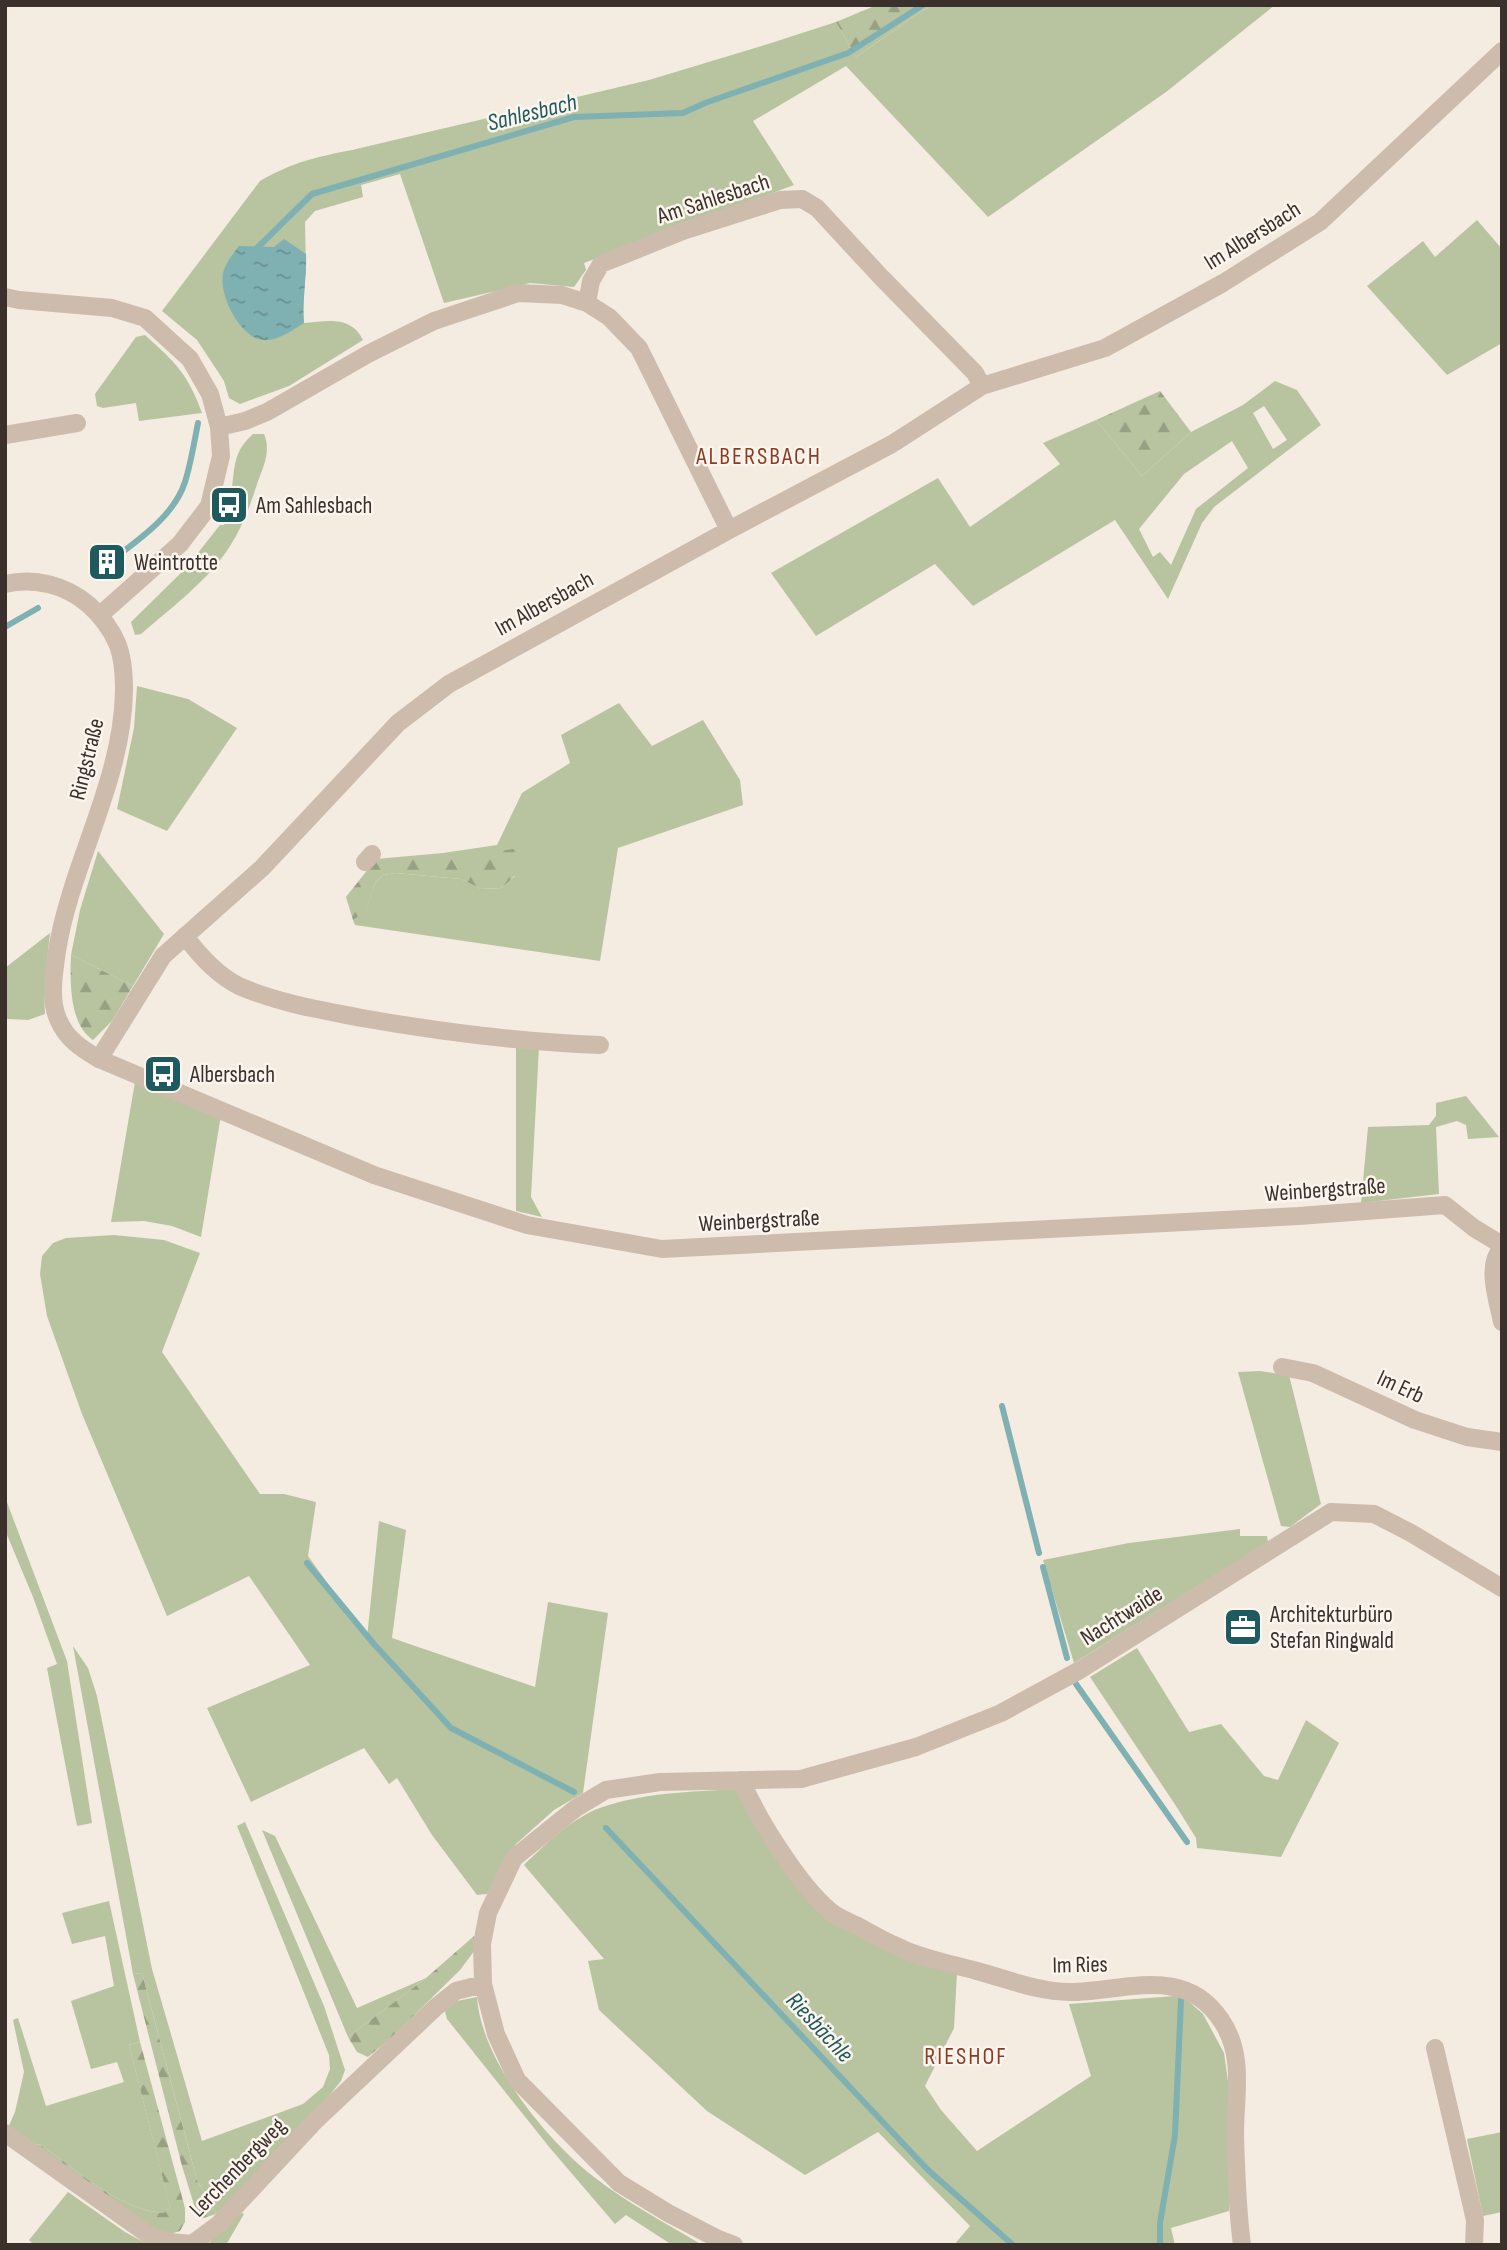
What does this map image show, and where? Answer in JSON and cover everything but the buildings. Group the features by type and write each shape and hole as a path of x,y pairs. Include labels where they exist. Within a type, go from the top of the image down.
{"street":[{"name":"Im Albersbach","path":"99,1059 163,956 262,868 398,723 421,703 449,684 729,530 892,444 982,386 1105,348 1223,283 1320,222 1502,51"},
{"name":"Am Sahlesbach","path":"587,303 591,281 601,264 683,231 780,200 802,199 817,208 897,295 975,373 982,386"},
{"path":"219,427 267,412 368,354 434,321 518,293 562,295 587,303 609,317 639,348 729,530"},
{"path":"5,297 112,308 145,318 191,359 210,394 219,427 222,456 209,506 180,544 100,615"},
{"path":"5,435 77,423"},
{"name":"Ringstraße","path":"5,584 19,581 59,585 81,598 100,615 118,644 124,674 123,713 116,753 61,923 53,976 53,997 58,1018"},
{"path":"185,936 200,957 237,985 298,1006 432,1030 541,1042 600,1045"},
{"name":"Weinbergstraße","path":"58,1018 67,1035 81,1049 99,1059 374,1175 527,1225 662,1249 1299,1216 1445,1205 1502,1246"},
{"path":"1502,1246 1495,1255 1494,1271 1502,1322"},
{"name":"Im Erb","path":"1282,1367 1312,1373 1415,1420 1467,1437 1502,1442"},
{"name":"Nachtwaide","path":"734,2245 668,2213 619,2183 517,2080 496,2034 484,1984 482,1944 488,1913 514,1858 576,1808 606,1790 660,1782 802,1779 916,1747 1001,1713 1080,1670 1332,1512 1374,1514 1502,1588"},
{"name":"Im Ries","path":"741,1780 753,1808 778,1845 803,1881 831,1912 903,1949 1042,1989 1069,1992 1153,1984 1186,1989 1205,2002 1221,2020 1232,2040 1238,2068 1235,2130 1242,2245"},
{"name":"Lerchenbergweg","path":"5,2133 150,2236 191,2244 219,2224 314,2122 436,2007 456,1991 484,1984"},
{"path":"1434,2048 1475,2220 1474,2245"}],"green space":[{"path":"877,5 936,5 923,10 856,57 836,22"},
{"path":"936,5 1275,5 1166,92 988,217 846,66 753,121 794,185 584,263 586,270 574,287 530,283 444,303 400,174 361,185 363,197 315,211 305,222 306,271 302,303 304,323 345,323 358,332 363,340 289,386 240,404 229,398 224,381 197,340 162,311 260,181 294,165 649,80 836,22 856,57 923,10"},
{"path":"1477,220 1502,249 1502,343 1447,375 1367,286 1423,241 1435,257"},
{"path":"145,335 180,370 202,413 139,421 136,403 103,408 97,406 95,394 136,337"},
{"path":"1275,381 1297,390 1321,425 1214,507 1202,523 1168,599 1115,520 973,606 935,564 816,636 771,573 938,478 970,527 1060,464 1043,443 1096,420 1142,476 1191,432 1243,405","holes":["1264,406 1287,440 1273,449 1253,413","1232,441 1248,468 1196,509 1171,565 1160,552 1153,557 1139,529 1184,474"]},
{"path":"1160,391 1191,432 1142,476 1096,420"},
{"path":"253,434 264,434 266,458 235,538 221,559 200,582 141,634 135,635 131,622 186,568 220,525 224,525 236,494 232,488 237,458 242,446"},
{"path":"137,686 188,699 237,728 167,831 117,809 134,728"},
{"path":"619,703 652,746 703,720 740,780 743,805 618,848 600,961 355,925 353,920 366,910 375,883 383,875 396,873 461,879 481,889 501,888 515,876 443,861 443,853 497,845 522,793 570,763 561,735"},
{"path":"525,847 524,860 519,870 501,888 481,889 461,879 396,873 383,875 375,883 366,911 353,920 346,897 376,859 443,853 443,860"},
{"path":"98,851 164,934 133,986 71,955 80,910"},
{"path":"50,933 44,990 45,1014 28,1020 8,1019 5,1017 5,968"},
{"path":"71,955 133,986 112,1021 93,1040 79,1024 75,1013 71,989"},
{"path":"516,1045 539,1047 531,1197 542,1217 516,1211"},
{"path":"135,1082 221,1115 201,1237 172,1226 144,1221 111,1222"},
{"path":"1466,1096 1499,1137 1468,1139 1466,1125 1457,1121 1436,1127 1439,1194 1361,1203 1368,1127 1429,1125 1436,1116 1436,1103"},
{"path":"114,1235 164,1240 200,1253 162,1352 260,1494 284,1494 316,1502 308,1556 367,1638 379,1521 406,1530 392,1638 535,1687 548,1602 608,1613 583,1793 554,1810 516,1844 487,1894 477,1895 432,1835 397,1778 389,1784 364,1748 251,1802 207,1708 310,1665 249,1576 167,1616 82,1414 47,1316 40,1274 42,1256 53,1243 66,1238"},
{"path":"1260,1371 1289,1375 1321,1504 1290,1527 1281,1526 1238,1372"},
{"path":"5,1497 67,1661 92,1823 77,1826 47,1668 57,1664 5,1530"},
{"path":"1240,1529 1240,1536 1267,1536 1268,1542 1074,1663 1043,1560 1129,1543"},
{"path":"73,1646 88,1668 97,1696 152,1969 202,2141 303,2104 323,2087 330,2069 329,2055 237,1826 245,1822 324,2006 345,2070 341,2081 313,2116 216,2214 197,2180 142,1973 133,1974"},
{"path":"1137,1648 1189,1732 1221,1724 1264,1776 1278,1780 1306,1720 1339,1743 1281,1857 1197,1848 1196,1838 1176,1806 1090,1677"},
{"path":"738,1789 806,1893 957,1973 954,2028 925,2086 941,2110 977,2151 1091,2076 1069,2004 1175,1996 1187,2000 1203,2014 1224,2053 1230,2096 1229,2211 1171,2228 1175,2245 954,2245 970,2226 878,2132 805,2175 707,2111 599,2010 588,1961 604,1959 524,1865 568,1826 597,1809 649,1796"},
{"path":"262,1830 275,1836 357,2008 426,1978 348,2037"},
{"path":"109,1901 140,2042 129,2045 170,2207 163,2213 146,2210 113,2196 39,2144 25,2148 7,2130 15,2112 24,2072 13,2020 18,2018 46,2106 124,2082 117,2062 91,2069 71,2001 114,1986 105,1936 72,1944 62,1913"},
{"path":"474,1936 475,1950 460,1970 368,2057 357,2052 348,2037 426,1978"},
{"path":"142,1973 197,2180 216,2214 201,2219 182,2166 133,1974"},
{"path":"477,1997 481,2021 503,2072 519,2097 556,2142 594,2177 702,2245 672,2245 626,2215 615,2224 550,2148 447,2019 445,2011 452,2002"},
{"path":"140,2042 185,2208 185,2222 180,2231 170,2234 158,2232 25,2148 39,2144 113,2196 129,2204 163,2213 170,2207 129,2045"},
{"path":"1502,2132 1502,2212 1483,2216 1467,2139"},
{"path":"68,2192 125,2232 149,2245 34,2245 29,2240"},
{"path":"244,2214 226,2245 208,2245 215,2236"}],"water":[{"path":"284,239 306,254 304,323 276,338 258,339 237,321 227,302 223,283 224,270 239,246 274,247"}],"waterway":[{"name":"Sahlesbach","path":"253,252 312,194 574,117 683,113 848,53 923,5"},
{"name":"Sahlesbach","path":"120,554 158,523 174,504 185,482 198,423"},
{"name":"Sahlesbach","path":"5,627 38,608"},
{"path":"1002,1406 1039,1553"},
{"path":"307,1563 373,1643 451,1728 574,1792"},
{"path":"1043,1567 1067,1658"},
{"name":"Riesbächle","path":"1076,1684 1187,1842"},
{"name":"Riesbächle","path":"606,1828 928,2170 1013,2245"},
{"name":"Riesbächle","path":"1160,2245 1160,2223 1175,2135 1181,2000"}],"place":[{"name":"Am Sahlesbach","path":"229,505"},
{"name":"Weintrotte","path":"107,562"},
{"name":"Albersbach","path":"163,1074"},
{"name":"Architekturbüro Stefan Ringwald","path":"1243,1627"}],"district":[{"name":"ALBERSBACH","path":"759,456"},
{"name":"RIESHOF","path":"966,2056"}]}
